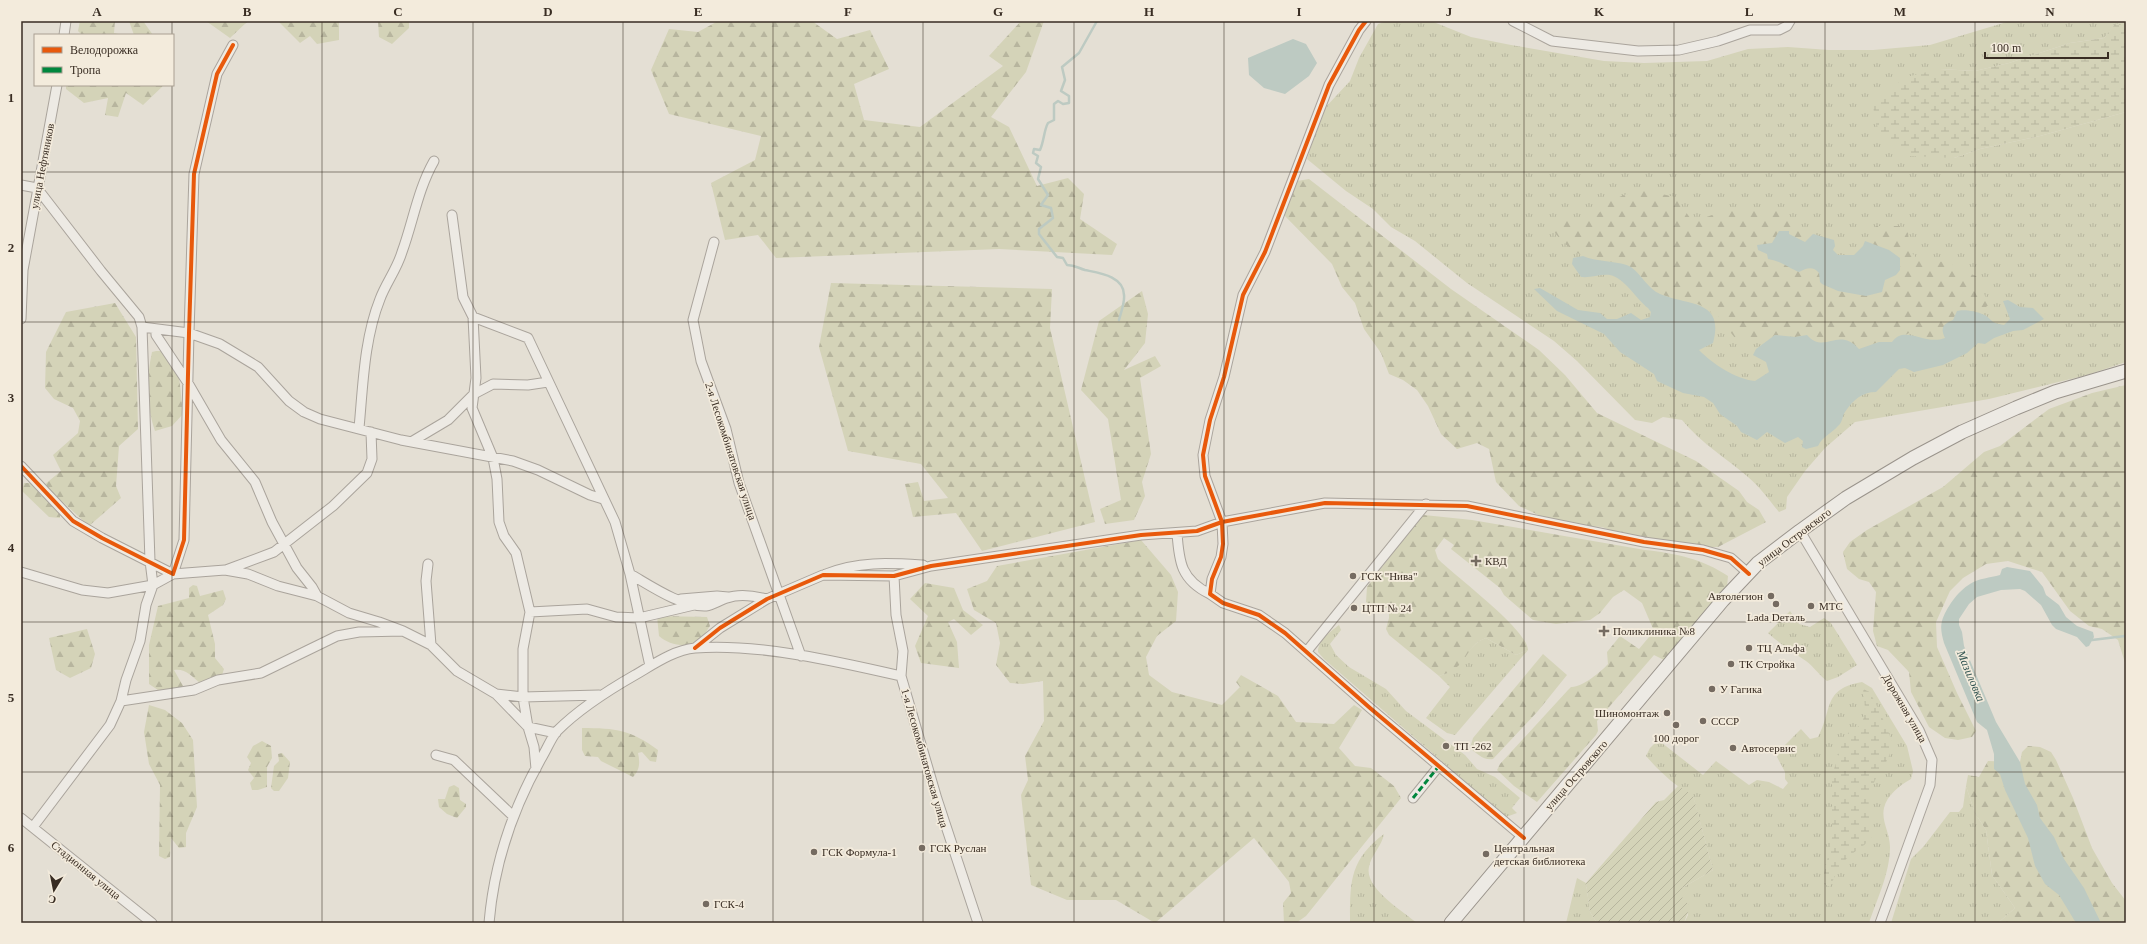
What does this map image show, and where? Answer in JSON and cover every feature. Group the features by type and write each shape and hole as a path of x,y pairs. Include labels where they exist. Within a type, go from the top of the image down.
{"main road":[{"name":"улица Островского","path":"1451,923 1723,600 1749,574 1800,531 1846,498 1962,432 2055,392 2126,371"}],"street":[{"path":"64,34 66,21"},
{"path":"1210,594 1212,578 1221,557 1223,544 1222,522 1205,476 1203,455 1210,420 1224,377 1243,295 1265,252 1329,85 1359,30 1366,21"},
{"path":"1513,21 1552,40 1638,51 1679,50 1718,41 1750,30 1779,30 1787,26 1790,21"},
{"path":"173,574 184,540 188,333 194,174 217,74 233,45"},
{"name":"улица Нефтяников","path":"21,319 23,270 57,86"},
{"path":"358,428 367,347 379,300 402,253 415,206 428,172 434,161"},
{"path":"21,186 37,188 101,271 139,317 142,327 150,562 153,585 146,605 140,641 126,680 121,701 110,725 33,827"},
{"path":"452,215 463,297 473,317 476,364 472,408 493,458 497,478 499,522 504,536 516,553 530,612 523,649 523,697 528,727 534,747 536,769"},
{"name":"2-я Лесокомбинатовская улица","path":"714,242 693,320 701,361 726,429 739,483 801,656"},
{"path":"473,317 528,338 615,522 630,574 650,666"},
{"path":"142,327 188,333 220,344 258,367 290,401 304,412 320,419 411,442 493,458 538,470 590,495 603,499"},
{"path":"156,330 156,335 188,383 221,440 255,482 272,522 297,568 317,596"},
{"path":"411,442 448,420 474,394 492,384 528,385 548,382"},
{"path":"225,570 274,552 333,506 367,473 372,459 371,432"},
{"path":"21,466 73,521 102,538 173,574"},
{"path":"823,575 894,576 931,566 1141,535 1197,531 1222,522 1325,503 1467,506 1644,542 1703,550 1730,558 1749,574"},
{"path":"1307,651 1426,504"},
{"name":"Дорожная улица","path":"1800,531 1919,730 1932,760 1932,773 1926,797 1880,923"},
{"path":"1177,532 1179,562 1186,575 1200,589 1223,603 1259,615 1285,633 1370,708 1524,838"},
{"path":"489,923 496,876 513,816 556,733 599,695 676,653 695,648 720,628 779,592 839,569 865,563 931,566"},
{"path":"428,564 426,581 431,645"},
{"path":"21,572 95,593 153,585 173,574 225,570 248,574 278,586 317,596 350,613 403,631 431,645 457,671 496,694 528,727 556,733"},
{"path":"630,574 663,593 694,605 708,606 728,597"},
{"path":"894,576 896,615 903,651 902,676"},
{"path":"680,600 711,596 757,596 766,599"},
{"path":"530,612 587,608 616,617 640,618 694,605"},
{"path":"121,701 194,690 218,680 260,673 337,636 360,632 403,631"},
{"name":"1-я Лесокомбинатовская улица","path":"695,648 742,648 849,664 902,676 936,799 978,923"},
{"path":"496,694 523,697 599,695"},
{"path":"436,755 454,760 513,816"},
{"path":"1413,798 1439,766"},
{"name":"Стадионная улица","path":"21,818 152,923"}],"green space":[{"path":"80,21 115,21 114,33 118,34 81,34 78,31"},
{"path":"129,21 143,21 152,34 134,34"},
{"path":"206,21 248,21 230,38"},
{"path":"278,21 339,21 339,40 317,44 310,36 300,43"},
{"path":"378,21 409,21 409,28 392,44 379,37"},
{"path":"718,21 812,21 837,39 870,30 889,69 854,84 864,120 920,127 1003,66 989,56 1021,21 1044,21 1026,72 991,117 1009,127 1037,186 1068,178 1084,194 1080,219 1117,244 1112,255 999,249 776,258 758,235 725,240 711,183 755,160 761,136 669,114 651,70 669,29 698,32"},
{"path":"1388,21 1431,21 1471,37 1511,45 1604,61 1644,63 1707,61 1748,49 1788,47 1829,50 1873,50 1930,45 2010,21 2126,21 2126,28 2116,24 2104,38 2070,43 2009,63 1975,71 1940,69 1954,158 1980,149 2040,136 2126,112 2126,362 2087,375 1989,399 1855,422 1825,448 1805,471 1787,497 1786,509 1779,512 1752,481 1705,443 1682,420 1663,417 1652,423 1635,420 1577,361 1554,341 1467,283 1415,241 1391,227 1373,209 1346,191 1307,159 1323,110 1350,81 1359,58 1378,24"},
{"path":"2116,23 2126,28 2126,112 2040,136 1980,149 1954,158 1910,156 1879,133 1872,103 1906,77 1940,69 1975,71 2009,63 2070,43 2104,38"},
{"path":"66,86 163,86 143,105 126,93 118,117 105,115 108,98 84,103 66,89"},
{"path":"1309,179 1451,289 1539,350 1565,375 1597,413 1696,461 1739,491 1747,502 1759,510 1766,522 1718,547 1694,547 1625,535 1602,527 1574,525 1547,519 1519,506 1496,482 1489,449 1477,443 1457,449 1441,434 1428,406 1417,390 1403,380 1389,374 1381,353 1364,329 1355,303 1342,287 1332,264 1283,214 1297,181"},
{"path":"1644,190 1675,197 1693,222 1720,212 1745,208 1781,209 1798,231 1809,237 1813,234 1834,240 1835,246 1833,250 1838,255 1854,255 1863,246 1876,226 1900,226 1908,233 1910,250 1916,258 1929,261 1950,262 1958,269 1976,276 1989,305 1976,313 1962,310 1957,311 1953,320 1945,323 1945,338 1936,340 1922,339 1909,333 1892,342 1879,342 1859,349 1852,343 1845,340 1820,342 1807,335 1795,337 1775,335 1772,338 1735,338 1717,315 1713,315 1708,310 1696,303 1656,292 1628,266 1595,260 1579,254 1559,238 1549,224 1561,219 1581,220 1598,214 1610,201 1624,195"},
{"path":"831,283 1052,289 1050,328 1095,522 982,551 956,513 913,517 905,484 918,482 924,501 948,498 921,464 848,451 819,347"},
{"path":"1142,291 1148,314 1145,343 1124,370 1155,356 1161,366 1140,378 1151,454 1142,482 1145,496 1134,520 1105,524 1100,509 1121,500 1108,419 1081,390 1099,321"},
{"path":"115,303 136,337 138,429 119,446 116,486 121,498 89,526 44,485 61,471 53,455 78,433 80,421 73,408 54,399 45,388 46,352 66,312"},
{"path":"164,351 179,376 183,414 172,426 155,431 150,411 148,382 152,352"},
{"path":"2126,385 2126,666 2118,640 2102,629 2089,626 2070,611 2042,572 2008,561 1986,564 1963,578 1950,591 1936,622 1937,647 1957,693 1976,731 1972,737 1958,740 1945,738 1929,727 1911,692 1909,672 1888,650 1877,646 1873,631 1876,592 1869,582 1859,579 1847,569 1843,552 1850,542 1867,530 1943,487 1984,452 2000,446 2049,409 2092,393"},
{"path":"24,483 30,483 60,510 60,518 49,517 22,491"},
{"path":"1424,515 1472,520 1677,555 1709,565 1728,576 1727,587 1664,660 1654,655 1597,721 1598,731 1596,735 1537,802 1514,786 1497,770 1500,764 1571,687 1575,687 1585,682 1596,675 1608,664 1607,652 1620,636 1639,649 1654,631 1642,603 1624,590 1613,597 1600,613 1590,620 1556,624 1533,620 1504,595 1500,588 1451,549 1454,545 1444,538 1435,550 1438,559 1489,603 1516,629 1525,641 1528,650 1516,655 1486,638 1473,646 1456,668 1439,676 1389,635 1386,629 1389,618 1389,607 1379,611 1366,602 1367,587 1404,538"},
{"path":"1141,540 1171,575 1178,592 1176,621 1157,636 1146,657 1149,675 1172,692 1222,705 1240,687 1236,682 1241,675 1278,696 1296,722 1334,724 1354,705 1362,710 1339,748 1355,766 1371,768 1394,786 1401,798 1306,916 1296,923 1284,923 1283,903 1291,893 1289,882 1254,838 1155,923 1116,900 1067,900 1031,885 1021,795 1028,780 1025,756 1044,721 1043,681 1023,684 1010,683 996,665 1000,643 996,623 974,610 967,589 987,581 997,566"},
{"path":"925,583 954,588 963,610 983,625 971,635 954,619 948,622 957,642 959,668 921,663 915,646 928,616 910,599"},
{"path":"193,585 197,586 200,596 223,590 226,599 223,605 208,615 215,644 215,658 224,669 221,678 201,684 182,670 174,670 183,686 179,690 161,692 149,684 149,645 158,606 189,598 189,588"},
{"path":"1790,611 1799,624 1810,627 1824,618 1831,623 1857,665 1838,677 1827,681 1806,661 1768,633"},
{"path":"657,616 707,617 710,626 702,638 696,642 679,645 668,642 659,636"},
{"path":"1339,625 1341,630 1330,644 1336,655 1349,667 1386,689 1406,711 1465,755 1477,769 1495,777 1520,798 1512,808 1517,813 1506,817 1324,659 1318,652 1320,644 1332,630"},
{"path":"87,629 95,654 91,668 70,678 56,670 49,638"},
{"path":"1486,638 1516,655 1528,650 1455,735 1447,733 1426,718 1450,687 1439,676 1448,673 1460,663 1473,646"},
{"path":"1543,654 1567,675 1538,711 1493,759 1486,759 1480,756 1470,748 1473,738"},
{"path":"1862,682 1872,688 1907,746 1913,771 1911,779 1894,791 1884,808 1883,813 1890,842 1888,866 1869,923 1684,923 1688,915 1682,897 1682,888 1713,870 1693,796 1668,778 1646,756 1650,748 1657,741 1662,743 1703,775 1716,761 1749,785 1757,780 1769,782 1783,789 1788,783 1785,779 1785,772 1777,757 1778,752 1801,729 1810,739 1818,737 1834,695 1849,685"},
{"path":"1863,689 1870,692 1888,729 1891,740 1890,753 1870,793 1869,811 1873,835 1845,861 1836,873 1830,887 1822,883 1832,838 1832,776 1842,743 1849,732 1859,726 1863,720 1865,708"},
{"path":"149,705 165,710 182,723 193,740 197,807 186,833 186,847 179,848 171,838 170,857 165,859 159,856 160,785 149,764 144,732"},
{"path":"582,728 614,730 640,738 658,750 656,762 650,761 642,752 638,753 639,766 633,777 601,761 598,757 585,756 582,750"},
{"path":"262,741 271,746 272,758 267,767 267,787 252,790 250,783 254,778 248,770 251,763 247,757 253,746"},
{"path":"2028,746 2040,747 2051,752 2056,760 2073,798 2092,848 2112,883 2126,901 2126,923 1998,923 2015,908 1992,875 1986,830 1975,813 1966,786 1968,775 1979,777 1988,761 2020,762 2022,752"},
{"path":"282,753 290,762 288,778 279,791 274,791 271,788 274,766 279,761 278,754"},
{"path":"454,785 459,788 460,800 466,804 466,807 457,818 447,814 439,807 438,799 445,799 449,787"},
{"path":"1678,786 1693,795 1713,870 1682,888 1682,897 1690,906 1684,923 1597,923 1590,912 1586,883 1656,802 1664,800"},
{"path":"1966,786 1975,813 1986,830 1992,875 2015,908 1998,923 1891,923 1911,859 1924,846 1950,812 1959,812 1963,807"},
{"path":"1384,834 1381,843 1370,863 1369,875 1373,883 1386,899 1417,923 1350,923 1350,896 1354,873 1364,853"},
{"path":"1577,878 1586,883 1590,912 1597,923 1566,923"}],"water":[{"path":"1293,39 1306,44 1317,63 1309,76 1285,94 1264,88 1249,75 1248,58"},
{"path":"1779,231 1789,231 1789,234 1805,242 1813,234 1834,240 1835,246 1833,250 1838,255 1854,255 1863,246 1865,241 1889,250 1900,258 1900,270 1896,275 1885,280 1882,292 1866,296 1838,291 1822,284 1820,282 1819,273 1814,269 1807,269 1799,272 1768,259 1767,254 1758,250 1757,245 1772,243"},
{"path":"1583,256 1627,265 1635,270 1656,292 1671,298 1702,306 1709,311 1714,318 1715,329 1713,343 1699,350 1725,370 1747,380 1755,381 1769,372 1766,362 1753,355 1756,349 1775,335 1795,337 1807,335 1820,342 1845,340 1859,349 1879,342 1892,342 1897,337 1903,335 1937,340 1945,338 1943,327 1953,320 1957,311 1960,310 1979,313 1995,323 2004,325 2010,319 2003,301 2008,300 2020,307 2033,308 2044,319 2023,330 2013,331 1994,338 1985,344 1978,343 1967,353 1943,365 1914,372 1905,368 1899,369 1876,392 1866,393 1855,400 1843,415 1840,424 1822,440 1818,446 1806,449 1802,447 1803,441 1798,437 1785,443 1767,432 1757,440 1741,432 1737,426 1720,414 1713,403 1704,397 1683,393 1657,381 1654,374 1620,352 1604,334 1557,311 1534,289 1540,288 1578,310 1600,313 1607,319 1617,319 1631,313 1641,320 1650,317 1651,312 1648,308 1621,280 1610,275 1581,277 1572,264 1573,258"},
{"path":"2007,567 2030,571 2043,587 2046,595 2059,605 2066,617 2077,626 2093,632 2094,637 2089,646 2086,647 2077,637 2056,629 2052,625 2041,605 2025,591 2020,589 2001,590 1977,597 1969,604 1959,619 1964,646 1996,722 2020,762 2025,784 2037,805 2040,818 2054,837 2064,859 2084,888 2101,923 2076,923 2059,895 2045,884 2035,866 2028,838 2005,790 2000,774 1994,769 1994,754 1987,730 1977,722 1943,640 1941,624 1949,605 1957,595 1973,582 2000,575 2002,569"}],"waterway":[{"path":"1097,21 1079,53 1062,67 1065,80 1061,91 1069,96 1069,103 1063,104 1058,101 1054,104 1054,120 1048,123 1040,150 1034,149 1033,153 1038,156 1036,163 1041,167 1038,179 1048,195 1041,205 1051,208 1053,218 1039,229 1039,234 1057,257 1063,258 1067,265 1110,276 1120,284 1123,289 1124,298 1119,320"},
{"name":"Мазиловка","path":"2089,639 2092,640 2125,636 2126,639"}],"marked path":[{"path":"1413,798 1439,766"}],"cycle path":[{"path":"1366,21 1359,30 1329,85 1265,252 1243,295 1224,377 1210,420 1203,455 1205,476 1222,522 1223,544 1221,557 1212,579 1210,594 1223,603 1259,615 1285,633 1370,708 1524,838"},
{"path":"21,466 73,521 102,538 173,574 184,540 194,174 217,74 233,45"},
{"path":"695,648 720,628 767,599 823,575 894,576 931,566 1141,535 1197,531 1222,522 1325,503 1467,506 1644,542 1703,550 1731,558 1749,574"}],"place":[{"name":"КВД","path":"1476,561"},
{"name":"ГСК \"Нива\"","path":"1353,576"},
{"name":"Автолегион","path":"1771,596"},
{"name":"Lada Dеталь","path":"1776,604"},
{"name":"МТС","path":"1811,606"},
{"name":"ЦТП № 24","path":"1354,608"},
{"name":"Поликлиника №8","path":"1604,631"},
{"name":"ТЦ Альфа","path":"1749,648"},
{"name":"ТК Стройка","path":"1731,664"},
{"name":"У Гагика","path":"1712,689"},
{"name":"Шиномонтаж","path":"1667,713"},
{"name":"СССР","path":"1703,721"},
{"name":"100 дорог","path":"1676,725"},
{"name":"ТП -262","path":"1446,746"},
{"name":"Автосервис","path":"1733,748"},
{"name":"ГСК Руслан","path":"922,848"},
{"name":"ГСК Формула-1","path":"814,852"},
{"name":"Центральная детская библиотека","path":"1486,854"},
{"name":"ГСК-4","path":"706,904"}]}
